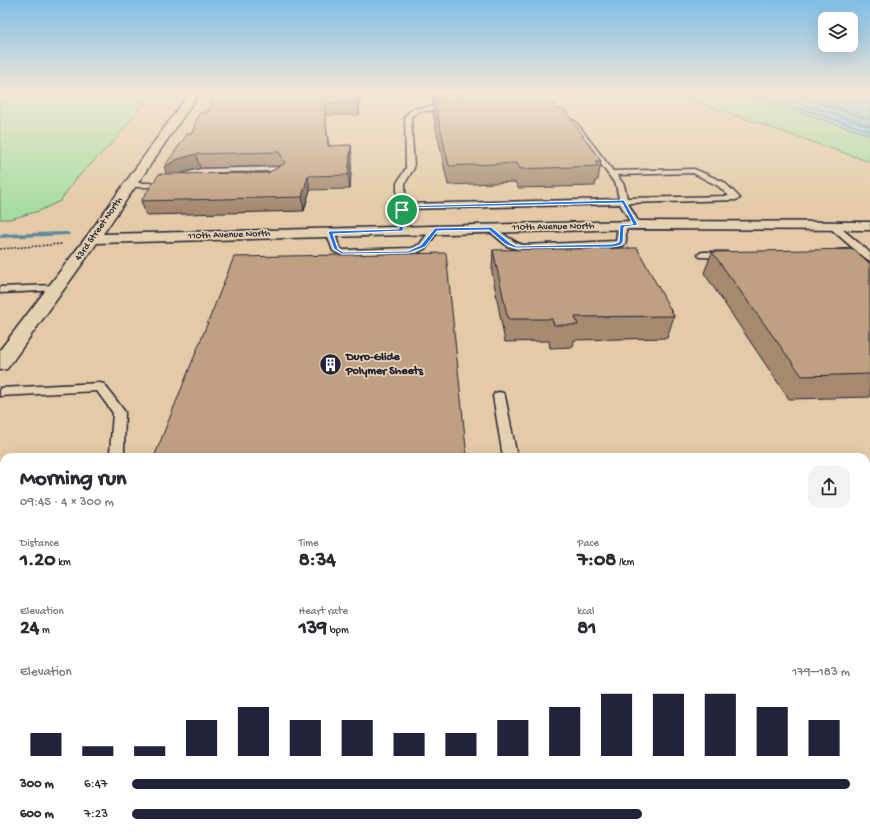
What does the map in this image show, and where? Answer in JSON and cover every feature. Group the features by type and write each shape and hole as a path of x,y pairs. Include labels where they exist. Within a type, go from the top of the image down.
{"street":[{"name":"43rd Street North","path":"0,364 92,239 168,131"},
{"name":"110th Avenue North","path":"92,239 629,225 870,226"}],"lane":[{"path":"402,230 401,183 410,168 409,131"},
{"path":"491,229 507,243 515,247 524,248 620,244 629,225 620,185 580,131"},
{"path":"171,185 185,176 200,171 278,169 282,176 271,183"},
{"path":"401,207 736,198 721,184 694,171 611,173"},
{"path":"130,185 187,184"},
{"path":"833,226 866,254"},
{"path":"330,232 336,249 342,253 409,252 423,246 435,230"},
{"path":"831,252 866,254"},
{"path":"703,255 735,255"},
{"path":"0,290 56,288"},
{"path":"0,392 100,387 119,412 116,453"},
{"path":"499,396 509,453"}],"path":[{"path":"0,248 53,245 92,239"}],"green space":[{"path":"0,131 122,131 76,179 60,201 39,211 10,219 0,219"},
{"path":"781,131 858,131 870,135 870,162"}],"water":[{"path":"858,131 870,131 870,135"}],"building":[{"path":"193,131 327,131 328,146 351,145 348,175 308,176 302,197 141,201 159,174 268,173 285,162 279,152 196,154 178,159 164,167 188,133 192,133"},
{"path":"441,131 580,131 601,161 595,161 598,166 520,169 517,163 449,166"},
{"path":"637,248 674,316 575,317 578,325 554,325 552,319 508,319 493,250"},
{"path":"854,249 870,264 870,374 802,376 712,252"},
{"name":"Duro-Glide Polymer Sheets","path":"446,253 467,453 156,453 234,257"}],"waterway":[{"path":"0,236 67,234"}],"place":[{"name":"Duro-Glide Polymer Sheets","path":"330,365"}],"route":[{"path":"624,202 636,225 622,226 621,242 620,244 613,246 515,247 507,243 491,229 435,230 423,246 409,252 342,253 336,249 330,232 402,230 402,210 401,207 624,202"}]}
